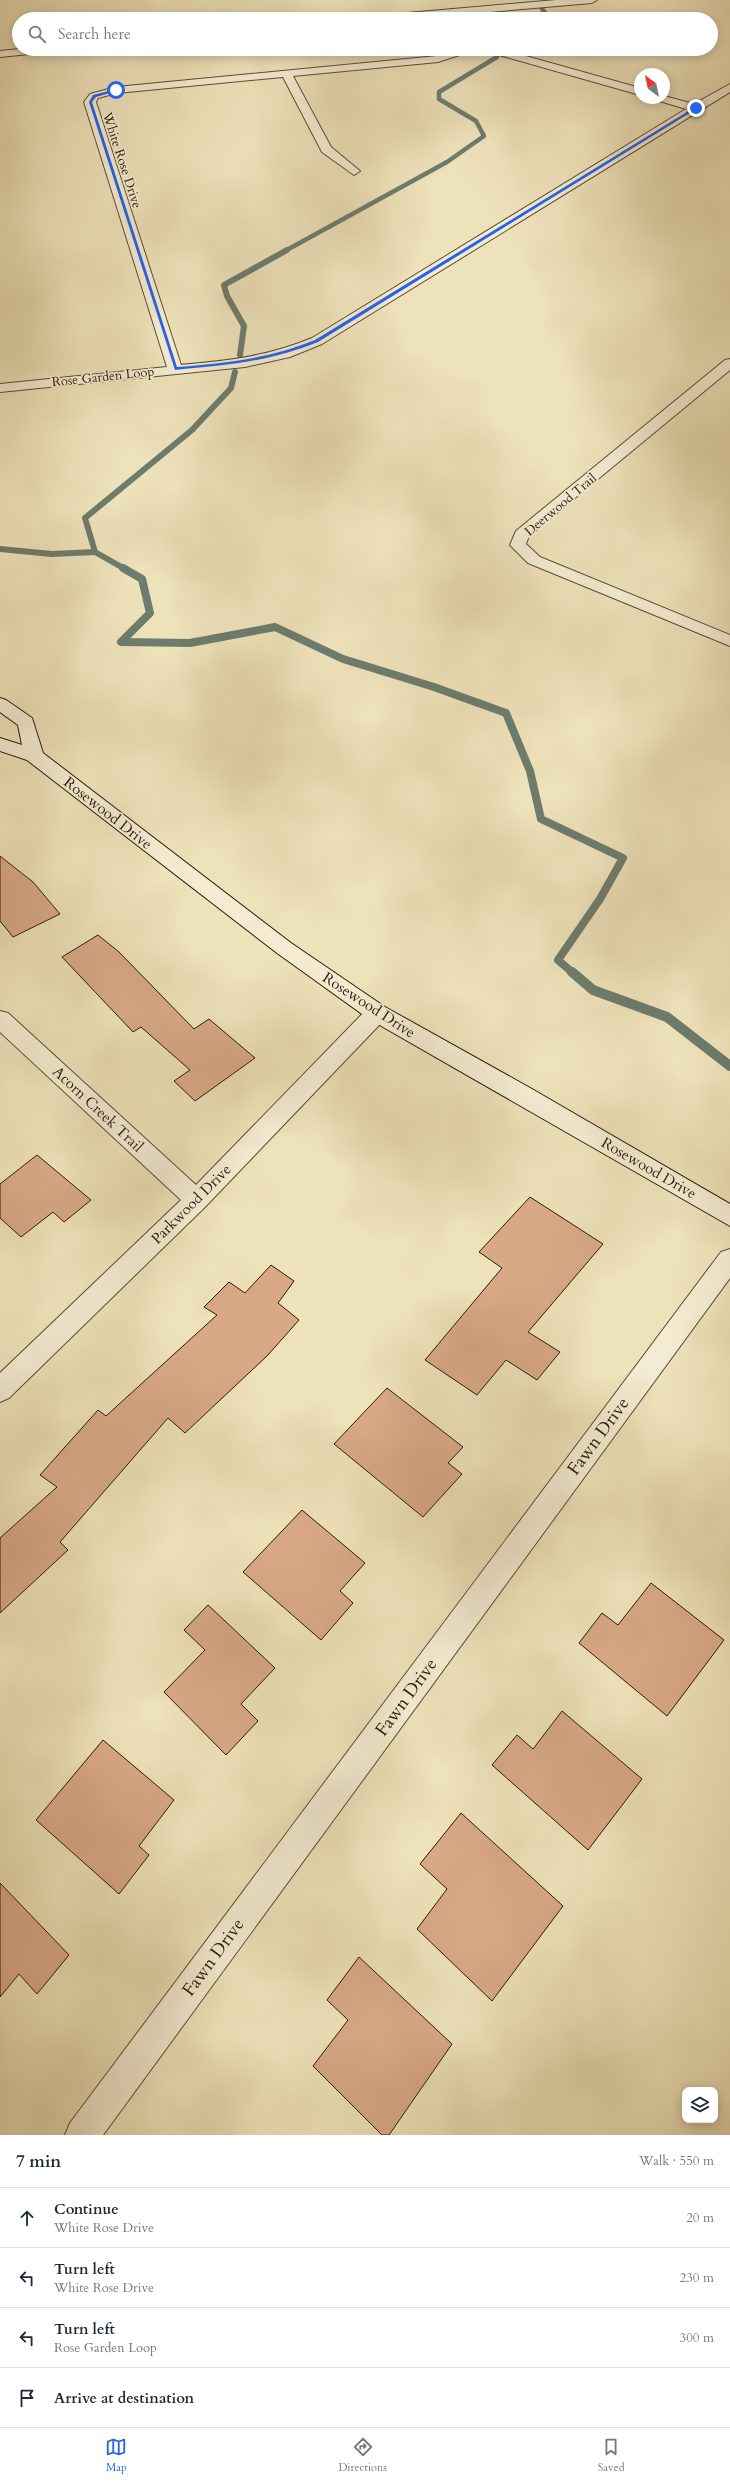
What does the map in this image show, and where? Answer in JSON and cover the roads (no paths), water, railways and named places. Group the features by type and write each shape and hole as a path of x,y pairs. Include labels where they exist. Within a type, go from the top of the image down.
{"street":[{"path":"484,12 592,0"},
{"path":"0,54 12,53"},
{"name":"White Rose Drive","path":"175,369 90,102 94,96 116,90 438,59 448,56"},
{"path":"514,56 634,90"},
{"path":"286,73 326,149 354,171"},
{"name":"Rose Garden Loop","path":"0,388 245,363 285,354 317,341 730,87"},
{"path":"670,101 696,108"},
{"name":"Deerwood Trail","path":"730,363 522,534 518,545 534,560 730,641"},
{"path":"0,704 26,722 34,756"},
{"name":"Rosewood Drive","path":"0,744 34,756 284,948 377,1014 524,1095 730,1216"},
{"name":"Parkwood Drive","path":"0,1390 197,1200 377,1014"},
{"name":"Acorn Creek Trail","path":"0,1019 197,1200"},
{"name":"Fawn Drive","path":"82,2135 730,1259"}],"waterway":[{"path":"285,251 447,162 484,136 476,121 439,99 439,92 497,57"},
{"path":"240,355 244,326 227,296 224,285 287,250"},
{"path":"95,552 85,518 192,430 231,388 235,372"},
{"path":"0,549 52,554 95,552"},
{"path":"95,552 125,569"},
{"path":"123,568 142,579 150,613 121,642 190,643 275,627 343,659 434,687 506,713 530,771 541,819 623,858 600,899 558,960 573,973"},
{"path":"572,972 593,990 667,1017 730,1066"}]}
